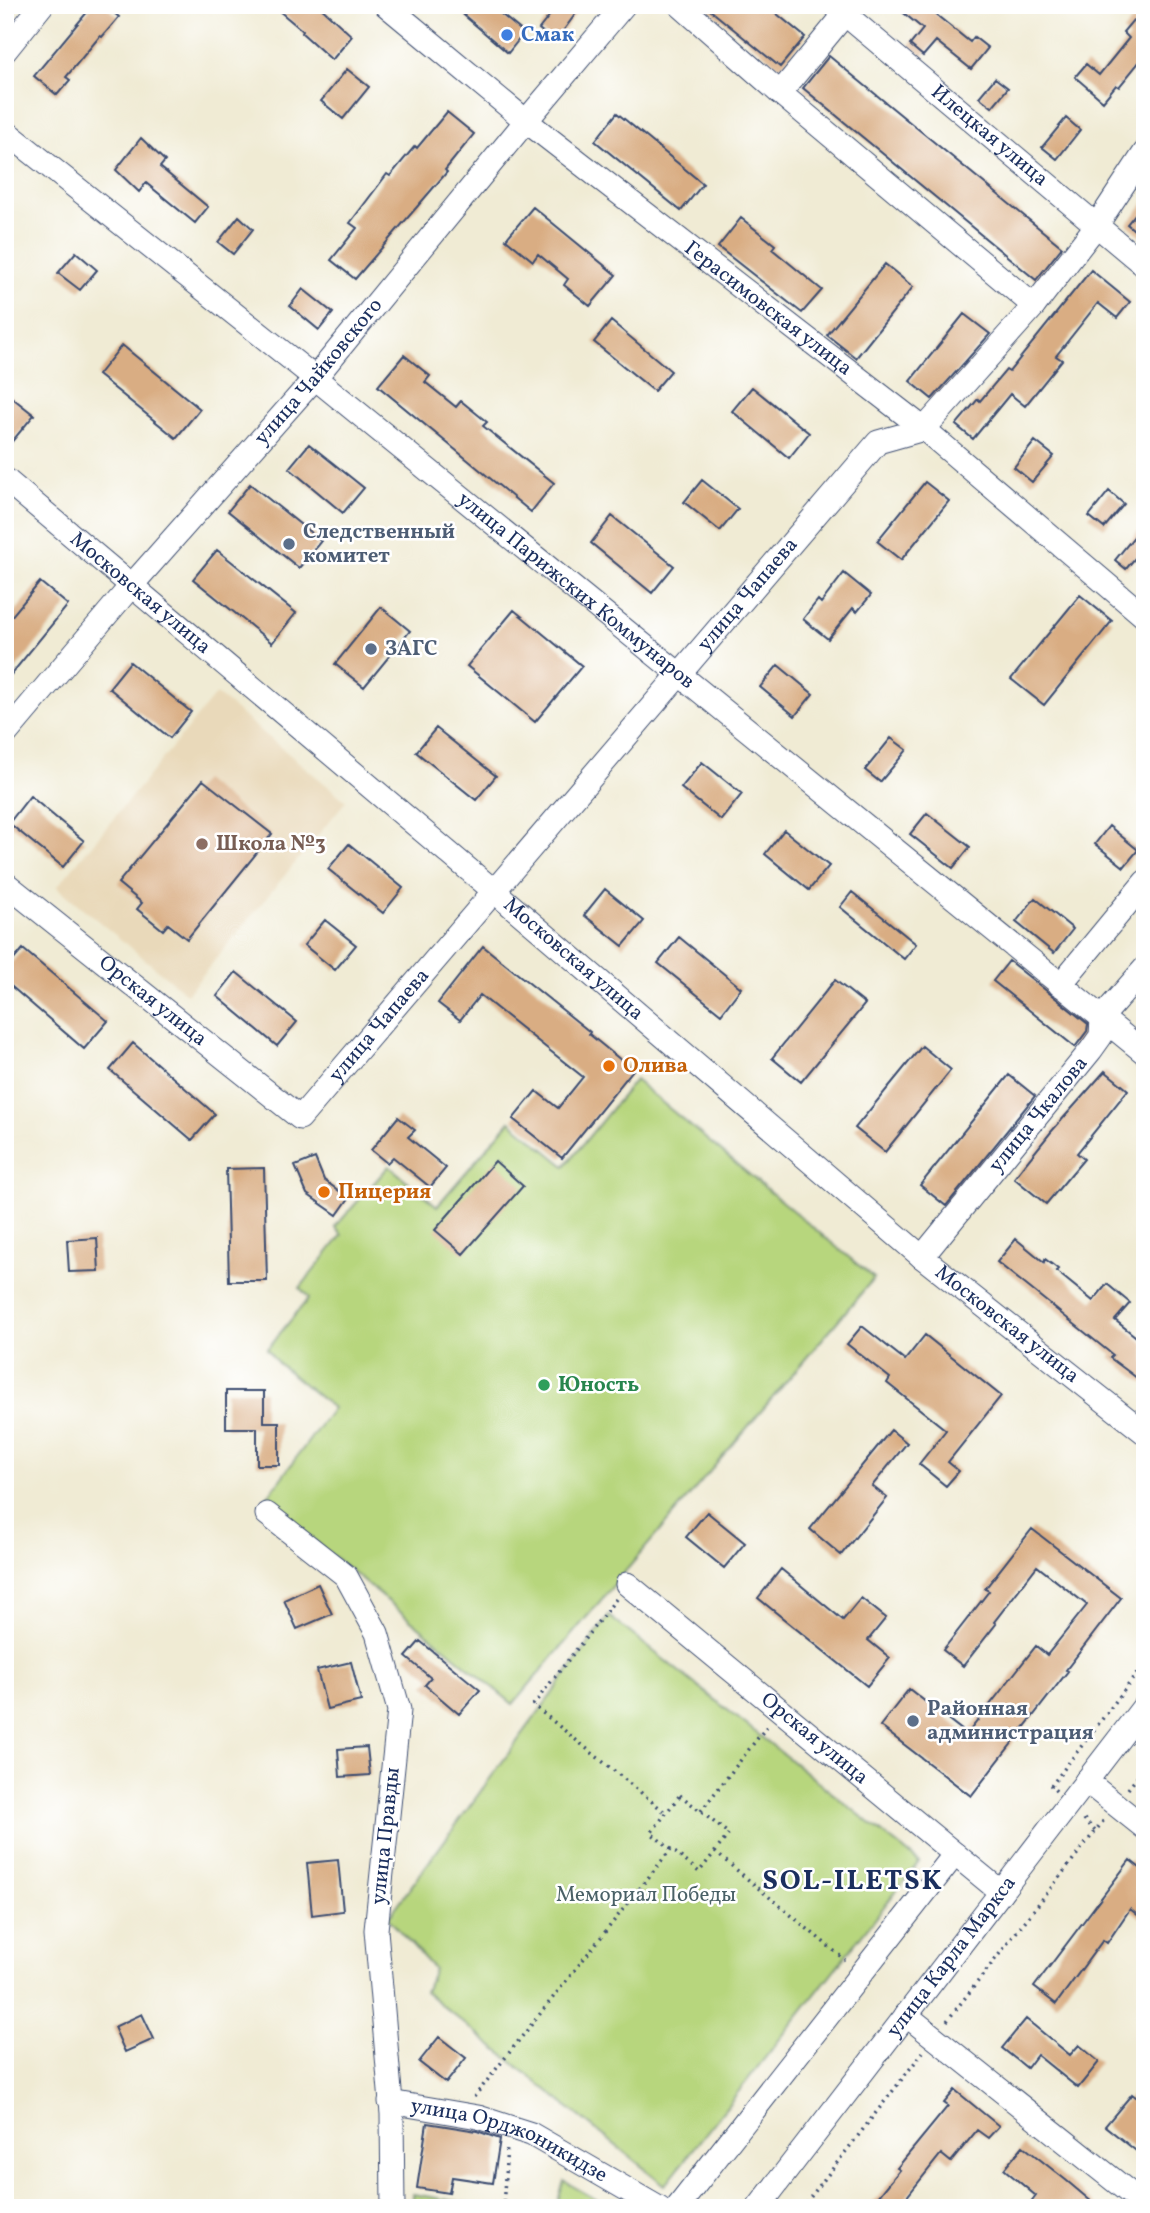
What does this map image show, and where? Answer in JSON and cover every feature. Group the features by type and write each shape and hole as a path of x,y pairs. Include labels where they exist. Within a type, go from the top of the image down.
{"street":[{"path":"5,51 42,5"},
{"name":"Герасимовская улица","path":"386,5 526,121 924,429 1145,617"},
{"name":"улица Чайковского","path":"5,735 131,586 315,378 624,5"},
{"path":"680,5 780,93 1034,306"},
{"path":"780,93 840,9"},
{"name":"Илецкая улица","path":"840,9 1145,266"},
{"name":"улица Парижских Коммунаров","path":"5,131 315,378 1145,1053"},
{"path":"924,429 1034,306 1096,226 1145,152"},
{"name":"улица Чапаева","path":"300,1118 878,442 924,429"},
{"name":"Московская улица","path":"5,479 494,891 922,1257 1145,1433"},
{"path":"1060,985 1145,882"},
{"name":"Орская улица","path":"5,883 300,1118"},
{"name":"улица Чкалова","path":"922,1257 1091,1050 1101,1036 1102,1017 1145,968"},
{"name":"улица Правды","path":"267,1514 346,1576 377,1633 399,1710 376,1930 390,2102 393,2208"},
{"name":"Орская улица","path":"627,1584 1001,1892"},
{"name":"улица Карла Маркса","path":"758,2208 1145,1705"},
{"path":"1086,1781 1145,1828"},
{"path":"677,2208 955,1854"},
{"path":"906,2015 1145,2206"},
{"name":"улица Орджоникидзе","path":"390,2102 461,2114 531,2134 659,2208"}],"path":[{"path":"627,1584 533,1705 666,1813"},
{"path":"701,1811 780,1710"},
{"path":"802,2208 1145,1767"},
{"path":"680,1795 701,1811 729,1834 699,1872 650,1833 680,1795"},
{"path":"461,2114 670,1849"},
{"path":"715,1852 861,1973"},
{"path":"503,2208 508,2126"}],"shaded area":[{"name":"Школа №3","path":"216,694 346,801 187,994 57,887"}],"green space":[{"name":"Юность","path":"635,1080 874,1278 513,1704 265,1500 333,1408 278,1363 267,1349 309,1298 300,1288 342,1235 335,1227 389,1166 437,1206 510,1121 565,1166"},
{"name":"Мемориал Победы","path":"609,1616 919,1862 665,2185 425,1992 434,1969 388,1918"},
{"path":"564,2181 611,2208 556,2208"},
{"path":"413,2194 495,2208 413,2208"}],"building":[{"path":"93,5 104,5 119,17 66,77 70,80 57,95 34,76"},
{"path":"272,5 318,5 352,36 332,60"},
{"path":"452,5 490,5 524,33 508,53"},
{"path":"558,5 582,5 555,42 539,29"},
{"path":"704,5 766,5 805,37 780,67"},
{"path":"894,5 924,5 970,42 974,37 988,48 971,69 936,41 923,56 910,45 923,29"},
{"path":"1145,19 1145,55 1119,87 1116,85 1103,101 1075,77 1086,64 1099,75 1129,38 1123,32 1133,20 1140,25"},
{"path":"829,56 1062,247 1036,280 803,88"},
{"path":"347,69 369,87 343,119 321,101"},
{"path":"995,78 1008,88 992,107 979,97"},
{"path":"447,112 474,134 445,170 447,172 355,279 331,260 357,228 350,223 387,174 390,176"},
{"path":"617,113 703,184 681,211 595,141"},
{"path":"1066,118 1080,130 1057,159 1042,147"},
{"path":"141,138 165,161 160,167 208,207 195,223 146,183 139,192 116,170"},
{"path":"1145,202 1145,239 1127,224"},
{"path":"533,207 616,275 590,306 564,285 568,279 538,254 533,261 506,239"},
{"path":"239,216 253,229 233,254 218,242"},
{"path":"741,218 775,245 772,249 822,290 802,313 718,247"},
{"path":"76,252 97,270 80,290 58,273"},
{"path":"885,264 913,287 856,358 827,335"},
{"path":"1091,270 1130,302 1117,318 1098,303 1056,356 1062,360 1025,406 1010,394 973,439 956,425 1006,370 1009,372"},
{"path":"303,289 333,313 319,330 290,306"},
{"path":"964,314 990,334 932,399 910,381"},
{"path":"611,321 671,371 654,391 594,342"},
{"path":"122,345 200,409 176,438 98,375"},
{"path":"404,355 430,376 425,382 456,407 461,401 487,422 483,426 554,483 531,512 378,386"},
{"path":"752,387 809,433 789,458 732,411"},
{"path":"5,392 34,415 5,450"},
{"path":"1035,441 1054,456 1032,482 1014,467"},
{"path":"309,444 364,488 343,513 289,468"},
{"path":"702,480 738,509 720,531 684,502"},
{"path":"925,482 949,501 901,560 877,541"},
{"path":"250,484 321,541 299,568 228,511"},
{"path":"1109,491 1124,504 1104,528 1089,516"},
{"path":"612,516 674,566 652,593 591,543"},
{"path":"1145,523 1145,546 1126,569 1115,560"},
{"path":"217,550 296,613 272,643 193,579"},
{"path":"844,573 871,595 857,612 853,608 828,639 803,619 818,600 821,603"},
{"path":"40,582 68,605 5,682 5,624"},
{"path":"1080,595 1112,621 1044,705 1011,679"},
{"path":"381,607 410,631 364,687 335,664"},
{"path":"514,610 582,666 535,722 467,666"},
{"path":"130,662 191,712 170,738 109,688"},
{"path":"778,665 813,694 795,716 760,687"},
{"path":"436,728 496,776 476,800 416,752"},
{"path":"891,738 907,750 880,782 865,770"},
{"path":"702,762 742,794 721,820 681,788"},
{"path":"203,780 272,834 187,939 168,924 163,930 137,909 142,903 118,883"},
{"path":"30,796 84,841 63,867 9,823"},
{"path":"927,813 970,847 953,868 910,834"},
{"path":"1109,826 1138,850 1124,867 1095,844"},
{"path":"784,830 829,866 809,890 765,854"},
{"path":"349,844 403,888 383,913 328,869"},
{"path":"605,889 644,921 623,946 584,915"},
{"path":"852,892 916,944 904,959 840,907"},
{"path":"1035,898 1073,929 1054,953 1016,922"},
{"path":"325,920 356,945 335,970 304,945"},
{"path":"679,937 741,988 721,1014 658,963"},
{"path":"483,946 633,1070 562,1158 513,1119 536,1091 558,1108 583,1077 480,995 460,1020 438,1003"},
{"path":"23,949 108,1021 84,1049 5,981 5,970"},
{"path":"1009,961 1088,1024 1087,1031 1075,1047 993,981"},
{"path":"236,972 297,1022 277,1046 217,996"},
{"path":"835,980 865,1004 801,1082 772,1058"},
{"path":"133,1043 215,1114 192,1140 110,1070"},
{"path":"922,1046 951,1070 885,1152 855,1128"},
{"path":"1105,1071 1128,1090 1077,1153 1084,1159 1046,1204 1014,1178"},
{"path":"1009,1075 1035,1096 946,1206 920,1185"},
{"path":"398,1117 415,1130 408,1137 446,1168 430,1187 393,1157 387,1163 371,1150"},
{"path":"315,1158 324,1180 349,1198 337,1215 307,1194 295,1166"},
{"path":"495,1161 523,1186 463,1254 435,1230"},
{"path":"264,1168 267,1281 229,1281 226,1169"},
{"path":"97,1238 99,1271 69,1272 67,1240"},
{"path":"1016,1239 1044,1262 1045,1259 1058,1269 1056,1271 1093,1301 1107,1284 1130,1303 1115,1320 1145,1344 1145,1384 1110,1358 1113,1355 997,1262"},
{"path":"862,1326 905,1360 925,1335 1001,1396 948,1462 959,1471 946,1486 919,1464 946,1430 887,1383 890,1378 847,1344"},
{"path":"226,1391 264,1391 264,1422 279,1422 279,1465 257,1465 257,1428 226,1428"},
{"path":"891,1430 907,1443 872,1486 887,1498 841,1555 810,1529"},
{"path":"707,1512 745,1543 724,1568 686,1537"},
{"path":"1032,1529 1121,1598 971,1796 880,1726 909,1689 967,1734 1036,1646 1047,1655 1087,1605 1037,1566 963,1666 943,1650 989,1591 985,1589"},
{"path":"781,1569 843,1620 861,1598 886,1618 868,1640 890,1658 867,1686 758,1598"},
{"path":"318,1584 332,1614 297,1629 284,1600"},
{"path":"420,1641 480,1690 459,1714 425,1685 431,1678 406,1657"},
{"path":"351,1662 361,1701 327,1709 317,1670"},
{"path":"367,1747 370,1775 340,1777 338,1749"},
{"path":"338,1860 343,1911 312,1915 307,1863"},
{"path":"1130,1860 1145,1872 1145,1921 1130,1909 1107,1943 1103,1940 1056,2004 1034,1987"},
{"path":"142,2014 154,2039 125,2052 114,2027"},
{"path":"1026,2019 1070,2055 1079,2045 1099,2062 1078,2088 1037,2055 1027,2068 1002,2048"},
{"path":"439,2037 466,2058 446,2083 419,2062"},
{"path":"955,2090 999,2126 988,2138 977,2130 951,2162 941,2154 898,2208 869,2208 900,2170 897,2168 948,2106 944,2103"},
{"path":"1132,2094 1145,2104 1145,2158 1105,2126"},
{"path":"427,2123 477,2131 500,2139 493,2183 452,2177 449,2193 417,2188"},
{"path":"1023,2146 1099,2208 1027,2208 1036,2196 1004,2169"}],"place":[{"name":"Смак","path":"507,35"},
{"name":"Следственный комитет","path":"289,544"},
{"name":"ЗАГС","path":"371,649"},
{"name":"Школа №3","path":"202,844"},
{"name":"Олива","path":"609,1066"},
{"name":"Пицерия","path":"324,1192"},
{"name":"Юность","path":"544,1385"},
{"name":"Районная администрация","path":"913,1721"}],"district":[{"name":"SOL-ILETSK","path":"853,1881"}]}
